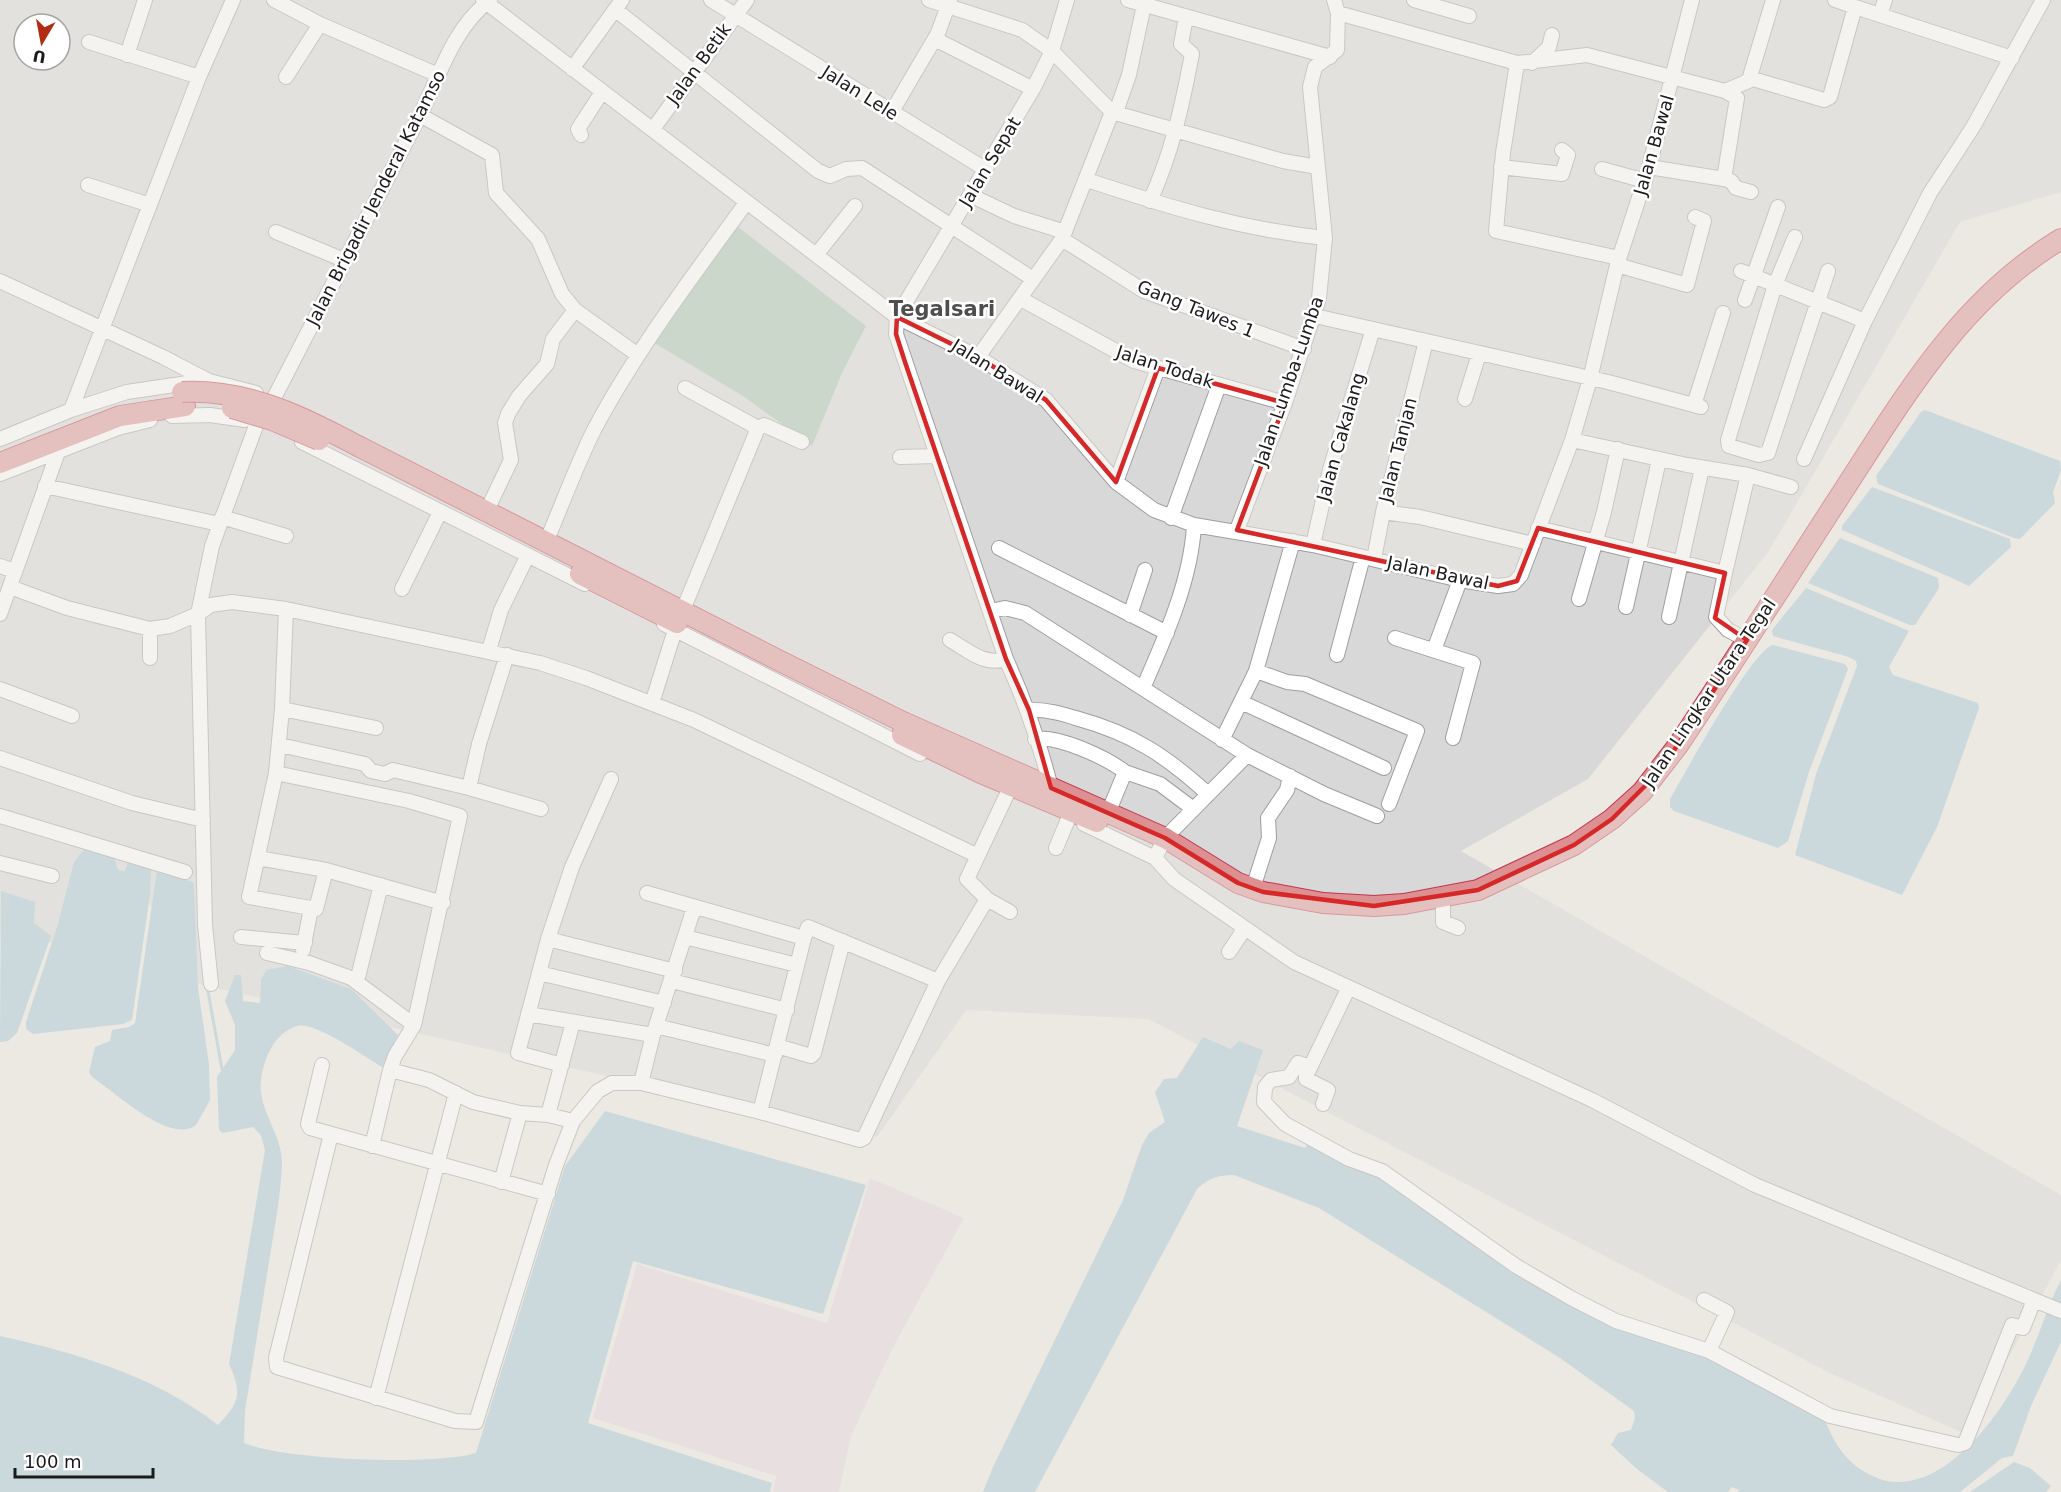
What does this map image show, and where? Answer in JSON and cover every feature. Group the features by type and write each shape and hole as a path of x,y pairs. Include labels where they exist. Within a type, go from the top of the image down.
{"highway":[{"name":"Jalan Lingkar Utara Tegal","path":"1159,848 1218,871 1253,888 1323,903 1374,906 1404,904 1478,890 1574,845 1629,805 1661,770 1901,402 1951,332 2002,281 2061,239"},
{"path":"0,463 120,416 184,399 217,393 269,404 294,413 357,452 896,732 981,773 1159,848"},
{"path":"0,450 120,402 184,399"},
{"path":"357,452 903,722 1051,785 1108,813 1159,848"}],"street":[{"path":"127,55 145,0"},
{"path":"71,410 199,78 233,0"},
{"path":"274,0 320,24 438,75"},
{"name":"Jalan Lele","path":"711,0 985,169"},
{"name":"Jalan Betik","path":"652,129 747,0"},
{"path":"929,0 948,3 1013,26 1052,51 1114,112 1283,161 1318,167"},
{"name":"Jalan Sepat","path":"897,317 1033,89 1052,51 1067,0"},
{"path":"1128,0 1330,57 1337,50 1336,6 1517,63 1587,55 1672,81 1725,91 1737,100 1724,179"},
{"path":"1414,0 1469,16"},
{"name":"Jalan Bawal","path":"486,1 897,317 978,357 1046,400 1116,482 1141,501 1171,518 1194,525 1237,530 1313,545 1460,580 1498,586 1513,584 1521,575 1533,544 1547,530 1572,440 1599,381 1624,265 1653,171 1692,0"},
{"path":"1749,80 1773,0"},
{"path":"1835,0 2012,58"},
{"path":"1880,15 1885,0"},
{"path":"1804,459 1865,321 1930,193 1973,127 2043,0"},
{"name":"Jalan Brigadir Jenderal Katamso","path":"274,398 420,115 438,75 465,25 486,1"},
{"path":"891,113 914,80 948,3"},
{"path":"572,69 619,5 692,72 823,174 830,176 846,169 862,168 1033,279"},
{"path":"978,357 1064,236 1130,75 1144,5"},
{"path":"1725,91 1749,80 1828,100 1855,7"},
{"path":"1150,201 1164,171 1176,130 1192,54 1181,44 1186,16"},
{"path":"286,77 320,24"},
{"path":"1534,60 1549,47 1552,35"},
{"path":"934,39 1033,89"},
{"path":"89,42 199,78"},
{"name":"Jalan Lumba-Lumba","path":"1237,530 1315,316 1322,278 1325,238 1311,77 1316,68 1330,57"},
{"path":"1517,63 1495,227 1498,233 1624,265 1687,285 1704,221 1695,217"},
{"path":"581,135 578,129 602,92"},
{"path":"420,115 492,155 496,193 538,239 555,283 576,310 638,355"},
{"path":"1502,167 1562,174 1568,155 1562,150"},
{"path":"1602,169 1653,171 1724,179 1731,181 1736,188 1751,192"},
{"path":"1088,180 1181,212 1241,225 1325,238"},
{"path":"88,185 150,205"},
{"name":"Gang Tawes 1","path":"970,195 1064,236 1144,291 1304,349"},
{"path":"549,535 595,429 638,355 658,323 746,203"},
{"path":"816,255 855,206"},
{"path":"1745,300 1747,274 1778,207"},
{"path":"276,232 345,260"},
{"path":"1795,237 1775,285 1728,440 1732,447 1759,455 1768,453 1827,271"},
{"path":"1747,274 1865,321"},
{"path":"0,281 163,357 208,381 274,398 490,504 892,709 1051,785"},
{"name":"Jalan Todak","path":"1021,299 1119,354 1158,368 1285,403"},
{"path":"490,504 511,460 505,423 508,414 519,396 546,364 553,339 576,310"},
{"path":"1315,316 1698,406 1723,313"},
{"path":"897,317 896,334 1006,659 1029,710 1035,739 1051,785"},
{"name":"Jalan Cakalang","path":"1313,545 1330,469 1373,329"},
{"name":"Jalan Tanjan","path":"1337,655 1383,512 1426,341"},
{"path":"1465,399 1479,354"},
{"path":"1116,482 1158,368"},
{"path":"0,439 71,410 127,392 208,381"},
{"path":"208,381 219,416"},
{"path":"1171,518 1219,385"},
{"path":"685,388 758,428"},
{"path":"0,474 118,428 148,420 188,415 219,416 257,423 318,449 886,739 1070,818 1159,848 1174,879 1284,956 1348,988 1592,1100 1755,1185 2061,1311"},
{"path":"212,984 205,926 194,616 218,522 257,423"},
{"path":"685,605 758,428 764,425 802,442"},
{"path":"1572,440 1702,468 1748,475 1791,487"},
{"path":"1579,599 1604,512 1618,449"},
{"path":"0,614 58,452"},
{"path":"900,457 937,456"},
{"path":"1626,607 1659,459"},
{"path":"1669,616 1702,468"},
{"path":"1747,640 1728,630 1716,617 1748,475"},
{"path":"45,486 286,536"},
{"path":"402,589 440,512"},
{"path":"1383,512 1419,517 1533,544"},
{"path":"1143,688 1167,633 1186,568 1194,525"},
{"path":"1547,530 1725,573"},
{"path":"1222,740 1256,671 1284,582 1293,541"},
{"path":"999,548 1167,633"},
{"path":"489,650 501,610 528,555"},
{"path":"0,566 15,571"},
{"path":"1130,615 1145,570"},
{"path":"1434,650 1460,580"},
{"path":"10,587 67,608 150,629 161,629 220,603 286,609 507,655 578,675 652,703 978,856"},
{"path":"990,611 1005,608 1025,613 1247,755 1377,816"},
{"path":"286,609 280,745 249,897 317,908 326,870"},
{"path":"150,629 150,658"},
{"path":"652,703 675,630"},
{"path":"1395,638 1473,663 1453,738"},
{"path":"950,640 973,656 995,661 1006,659"},
{"path":"469,788 479,744 507,655"},
{"path":"1256,671 1287,682 1305,684 1417,732 1389,804"},
{"path":"0,689 72,716"},
{"path":"1241,702 1384,768"},
{"path":"282,710 376,728"},
{"path":"1029,710 1059,712 1139,741 1173,762 1207,793"},
{"path":"1035,739 1051,738 1064,741 1112,763 1125,772 1160,784 1192,808"},
{"path":"280,745 365,764 376,773 385,774 393,770 469,788 541,809"},
{"path":"1159,848 1192,808 1247,755"},
{"path":"0,758 132,803 200,820"},
{"path":"1108,813 1125,772"},
{"path":"276,773 409,801 460,816 443,903 414,1025 395,1056 390,1070 372,1146"},
{"path":"1253,888 1269,838 1268,818 1287,790 1290,776"},
{"path":"562,1065 518,1055 548,939 572,867 611,779"},
{"path":"1008,792 968,883 987,900 1010,912"},
{"path":"0,816 184,872"},
{"path":"1056,848 1070,818"},
{"path":"258,858 326,870 443,903"},
{"path":"0,863 52,876"},
{"path":"357,981 381,885"},
{"path":"647,893 694,908 843,941 938,981"},
{"path":"1449,895 1443,922 1458,928"},
{"path":"330,1134 275,1363 277,1367 455,1421 477,1422 573,1121 592,1097 612,1083 641,1083 760,1112 854,1139 864,1138 938,981 987,900"},
{"path":"301,961 311,908"},
{"path":"641,1083 654,1030 674,976 694,908"},
{"path":"1229,952 1245,928"},
{"path":"760,1112 787,1010 802,933"},
{"path":"241,937 304,943"},
{"path":"686,937 797,965"},
{"path":"548,939 787,1010"},
{"path":"275,940 272,954 301,961 357,981 414,1025"},
{"path":"528,1014 813,1054 843,941"},
{"path":"539,973 664,1004"},
{"path":"1323,1104 1328,1090 1306,1078 1348,988"},
{"path":"549,1115 573,1022"},
{"path":"1310,1067 1298,1064 1289,1077 1271,1080 1265,1087 1264,1102 1278,1119 1349,1159 1382,1171 1497,1254 1571,1298 1633,1327 1709,1351 1830,1416 1964,1444 2012,1325 2023,1328 2039,1302"},
{"path":"322,1065 309,1124 313,1130 548,1194"},
{"path":"390,1070 429,1080 473,1102 520,1113 549,1115 573,1121"},
{"path":"376,1398 456,1093"},
{"path":"501,1182 520,1113"},
{"path":"1704,1300 1727,1312 1709,1351"}],"highlighted area":[{"path":"897,317 978,357 1046,400 1116,482 1158,368 1285,403 1237,530 1498,586 1517,581 1538,528 1725,573 1715,618 1747,640 1661,770 1612,819 1574,845 1478,890 1374,906 1263,892 1238,883 1165,838 1051,788 1029,710 1006,659 905,362 896,334"}],"shaded area":[{"path":"0,0 2061,0 2061,192 1960,222 1769,551 1588,779 1461,851 2061,1195 2061,1260 1967,1435 1834,1375 1148,1019 966,1010 877,1137 190,982 143,891 56,944 0,934"},
{"path":"870,1178 964,1218 893,1347 851,1436 839,1492 773,1492 776,1476 593,1418 637,1264 827,1323"}],"green space":[{"path":"729,220 866,326 842,373 812,446 743,396 651,341"}],"water":[{"path":"1925,410 2060,461 2061,470 2053,492 2055,503 2020,539 1878,484 1876,476 1921,412"},
{"path":"1872,487 2010,539 2011,547 1969,586 1842,530 1842,526"},
{"path":"1840,538 1938,578 1939,588 1915,625 1910,625 1808,583"},
{"path":"1806,588 1909,631 1889,667 1893,675 1978,703 1979,708 1937,827 1902,895 1795,855 1816,774 1857,666 1856,661 1849,657 1773,636 1772,630"},
{"path":"1773,645 1845,664 1848,669 1809,772 1788,841 1778,848 1674,811 1670,807 1670,799 1735,690 1763,652"},
{"path":"86,847 113,853 118,870 125,871 128,861 151,866 150,894 132,1020 123,1024 33,1034 26,1029 26,1022 58,924 74,862"},
{"path":"157,870 193,882 194,885 198,988 209,1064 210,1100 196,1125 185,1129 172,1128 158,1123 128,1104 92,1077 89,1072 95,1047 110,1041 112,1030 129,1027 135,1023"},
{"path":"1,891 35,902 34,923 51,936 17,1033 8,1041 0,1042"},
{"path":"288,966 351,989 398,1035 382,1067 327,1034 305,1026 297,1026 282,1034 268,1055 262,1072 261,1091 278,1141 282,1163 277,1212 245,1411 244,1443 291,1454 359,1459 427,1459 476,1453 565,1166 605,1111 866,1185 823,1314 633,1261 588,1423 772,1483 770,1492 0,1492 0,1336 58,1350 114,1368 168,1393 218,1425 231,1410 237,1398 237,1391 229,1364 265,1150 261,1135 253,1127 223,1133 219,1130 217,1077 235,1050 235,1025 225,1001 235,975 241,975 243,1001 260,1003 261,980 266,970"},
{"path":"1203,1037 1231,1049 1239,1041 1263,1050 1237,1126 1305,1148 1309,1142 1378,1174 1584,1312 1630,1333 1703,1354 1825,1420 1841,1450 1855,1465 1864,1472 1886,1481 1909,1481 1931,1474 1971,1444 1988,1425 2026,1364 2061,1280 2061,1342 2031,1406 2013,1456 2002,1458 1960,1492 1738,1492 1739,1490 1732,1487 1728,1492 1668,1492 1637,1469 1611,1445 1618,1433 1631,1430 1635,1418 1634,1411 1560,1358 1319,1208 1234,1175 1228,1175 1210,1180 1197,1189 1035,1492 983,1492 1123,1200 1142,1145 1149,1133 1165,1122 1155,1092 1164,1079 1177,1078"},
{"path":"2014,1462 2030,1468 2051,1486 2046,1492 1970,1492"}],"waterway":[{"path":"207,986 222,1069"}],"district":[{"name":"Tegalsari","path":"942,309"}]}
